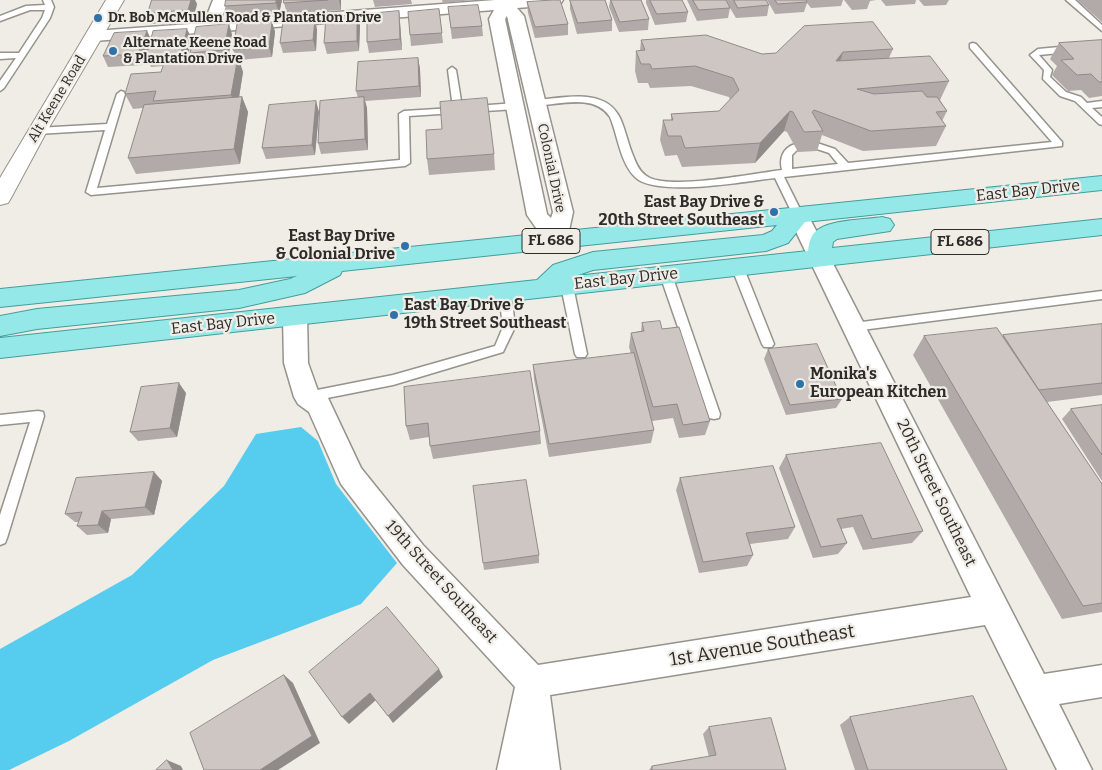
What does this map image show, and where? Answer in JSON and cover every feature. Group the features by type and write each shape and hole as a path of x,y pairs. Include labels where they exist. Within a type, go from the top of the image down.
{"main road":[{"name":"East Bay Drive","path":"0,298 1091,184"},
{"path":"819,257 822,240 831,232 856,227 1034,209 1070,197 1091,184"},
{"path":"554,287 553,276 593,261 766,243 780,237 798,215"},
{"path":"1060,232 1102,216"},
{"name":"East Bay Drive","path":"0,348 819,257 1102,228"},
{"path":"0,326 37,319 255,296 296,287 344,262"}],"street":[{"name":"Alt Keene Road","path":"0,198 37,131 115,0"},
{"path":"210,27 221,0"},
{"path":"94,36 210,27 362,7 555,0"},
{"name":"Colonial Drive","path":"503,2 516,16 562,212 556,240 537,215 497,19 503,2"},
{"name":"20th Street Southeast","path":"798,215 993,609 1076,770"},
{"name":"19th Street Southeast","path":"296,316 296,363 307,397 319,405 352,476 414,555 532,682"},
{"name":"1st Avenue Southeast","path":"532,682 993,609"},
{"path":"1036,692 1102,681"},
{"path":"514,770 532,682"},
{"path":"532,682 543,770"}],"lane":[{"path":"1070,0 1102,29"},
{"path":"0,19 29,8 48,4 46,18 0,88"},
{"path":"537,103 585,100 603,103 614,112 632,167 646,181 674,185 1059,144 972,46"},
{"path":"1059,74 1048,70 1034,55 1038,52 1102,46"},
{"path":"0,56 21,55"},
{"path":"452,70 458,110"},
{"path":"1048,70 1046,77 1062,94 1082,103 1102,122"},
{"path":"1074,90 1082,103"},
{"path":"121,94 92,192 406,164 404,114 516,106"},
{"path":"1082,103 1102,104"},
{"path":"37,131 111,127"},
{"path":"814,145 832,151 846,167"},
{"path":"795,147 785,156 783,174 798,215"},
{"path":"737,266 768,344"},
{"path":"666,274 714,414"},
{"path":"554,287 581,354"},
{"path":"307,397 393,380 499,349 508,327 505,293"},
{"path":"854,327 1102,295"},
{"path":"0,420 38,416 0,538"}],"water":[{"path":"301,427 318,441 336,484 397,563 361,604 213,660 69,741 9,770 0,770 0,649 132,575 224,486 256,434"}],"building":[{"path":"152,0 191,0 188,10 148,13"},
{"path":"226,0 276,0 276,3 225,6"},
{"path":"284,0 328,0 284,3"},
{"path":"560,0 568,24 535,27 527,2"},
{"path":"570,0 605,0 612,20 578,23"},
{"path":"611,0 641,0 649,19 620,22"},
{"path":"650,0 682,0 688,12 657,14"},
{"path":"693,0 726,0 730,8 699,10"},
{"path":"734,0 766,0 769,5 738,8"},
{"path":"775,0 806,0 807,2 778,4"},
{"path":"478,5 482,26 451,28 448,7"},
{"path":"439,9 442,33 410,35 408,12"},
{"path":"399,11 400,39 367,42 367,14"},
{"path":"357,15 357,41 324,43 326,17"},
{"path":"315,19 313,40 280,43 283,21"},
{"path":"272,22 269,47 233,50 237,24"},
{"path":"873,22 893,49 843,52 836,61 930,56 949,81 857,89 874,94 922,91 927,97 937,97 947,111 936,112 946,126 871,131 814,110 812,112 823,131 804,132 793,112 790,111 760,143 685,148 681,136 668,136 663,120 673,120 671,114 719,111 739,90 733,78 695,66 652,69 650,64 641,64 636,51 645,50 641,40 706,35 762,54 776,53 804,26"},
{"path":"229,24 224,50 190,53 196,27"},
{"path":"187,29 181,54 146,57 153,31"},
{"path":"147,31 138,54 103,56 114,33"},
{"path":"1102,40 1102,82 1099,82 1091,74 1077,75 1061,60 1074,59 1059,43"},
{"path":"238,57 231,95 153,101 156,91 125,94 131,74 161,72 164,63"},
{"path":"418,58 419,86 356,91 358,62"},
{"path":"242,97 234,149 128,158 144,105"},
{"path":"364,97 365,139 318,143 320,101"},
{"path":"487,98 494,154 427,159 426,130 442,129 440,102"},
{"path":"316,101 312,145 262,148 269,105"},
{"path":"660,321 662,329 679,327 710,421 683,425 677,404 653,407 631,333 644,331 642,323"},
{"path":"1102,324 1102,383 1039,390 1003,335"},
{"path":"997,328 1102,484 1102,603 1083,606 924,336"},
{"name":"Monika's European Kitchen","path":"817,344 842,399 790,405 768,349"},
{"path":"634,353 654,430 549,444 533,365"},
{"path":"530,371 540,431 430,446 428,423 406,426 404,387"},
{"path":"179,383 170,428 130,432 141,387"},
{"path":"1102,405 1102,455 1071,409"},
{"path":"881,443 923,531 872,539 862,515 837,519 847,543 821,547 786,455"},
{"path":"773,466 795,527 746,533 753,555 703,562 680,478"},
{"path":"154,472 145,507 102,511 98,525 77,526 82,512 65,514 76,478"},
{"path":"526,480 539,555 483,563 473,486"},
{"path":"387,607 439,669 388,716 370,693 342,717 309,672"},
{"path":"284,675 312,736 260,770 204,770 190,733"},
{"path":"973,696 1007,770 868,770 850,717"},
{"path":"771,718 786,770 652,770 652,766 716,755 709,727"},
{"path":"167,760 173,770 156,770"}],"place":[{"name":"Dr. Bob McMullen Road & Plantation Drive","path":"98,18"},
{"name":"Alternate Keene Road & Plantation Drive","path":"113,51"},
{"name":"East Bay Drive & 20th Street Southeast","path":"774,212"},
{"name":"East Bay Drive & Colonial Drive","path":"405,246"},
{"name":"East Bay Drive & 19th Street Southeast","path":"394,315"},
{"name":"Monika's European Kitchen","path":"800,384"}]}
